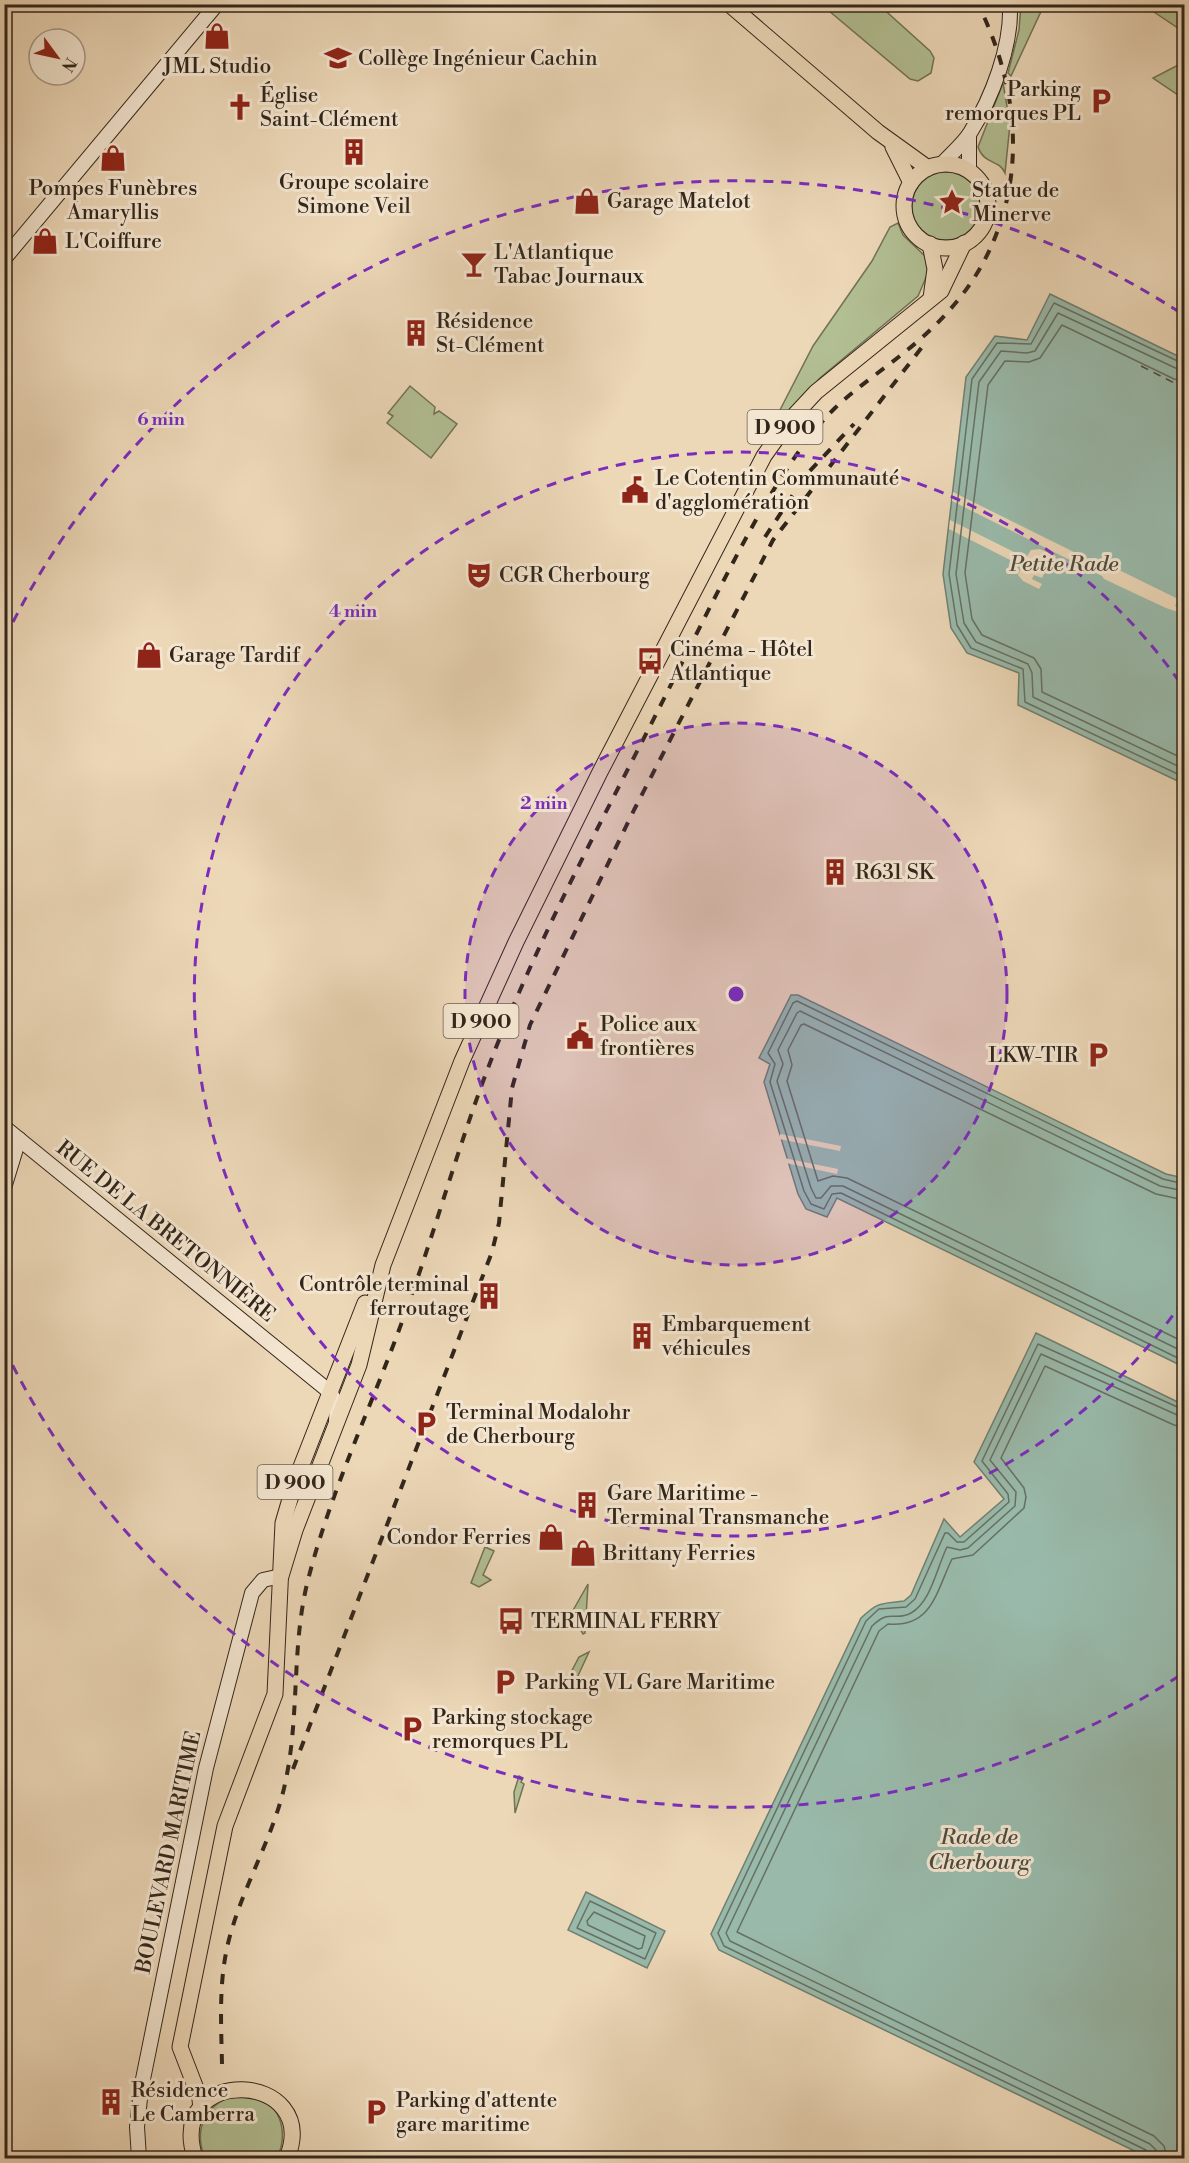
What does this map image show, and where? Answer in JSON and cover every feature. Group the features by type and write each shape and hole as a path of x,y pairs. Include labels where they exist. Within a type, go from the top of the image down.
{"main road":[{"path":"729,4 888,139 935,166"},
{"path":"888,139 902,159 911,183"},
{"path":"956,165 969,171 984,189 987,209 980,230 964,243 947,247 930,244 914,233 906,216 905,198 911,183 935,166 956,165"},
{"name":"D 900","path":"281,1576 295,1530 358,1365 383,1265 462,1062 516,942 600,772 668,646 756,471 789,422 816,392 931,298 946,282 964,243"},
{"path":"930,244 935,269 931,298"},
{"name":"D 900","path":"281,1576 279,1559 282,1522 372,1284 383,1265"},
{"path":"195,2158 191,2136 201,2110 200,2099 180,2048 225,1826 273,1703 281,1576"},
{"path":"185,2063 198,2081 221,2093"},
{"path":"201,2110 221,2093 240,2088 253,2090 275,2101 286,2116 290,2128 291,2141 286,2158"}],"street":[{"path":"4,259 217,4"},
{"path":"935,166 969,135 981,112 1001,60 1008,31 1010,4"},
{"path":"969,135 969,171"},
{"name":"RUE DE LA BRETONNIÈRE","path":"4,1127 330,1392"},
{"path":"4,1188 19,1139"},
{"path":"330,1392 337,1404 338,1420"},
{"name":"BOULEVARD MARITIME","path":"139,2158 138,2127 141,2089 223,1695 252,1593 263,1580 281,1576"}],"shaded area":[{"path":"822,5 879,5 930,51 934,58 931,73 918,81 910,79"},
{"path":"1021,5 1044,5 1011,76 1008,73 1019,30"},
{"path":"1163,5 1184,5 1184,32 1154,12"},
{"path":"1184,62 1184,99 1153,78"},
{"path":"1003,83 1010,124 1005,173 999,166 984,157 978,147"},
{"path":"946,172 959,175 970,182 977,193 980,206 977,219 970,230 959,237 946,240 933,237 922,230 915,219 912,206 915,193 922,182 933,175"},
{"path":"898,223 903,235 926,257 928,273 918,296 820,378 765,439 813,346 872,261 890,227"},
{"path":"410,386 435,407 434,414 439,411 457,424 431,458 387,423 393,416 388,413"},
{"path":"485,1547 494,1551 483,1575 491,1580 479,1587 471,1583"},
{"path":"588,1584 585,1633 583,1634 571,1614"},
{"path":"589,1652 576,1680 569,1676 579,1657"},
{"path":"519,1776 523,1778 521,1782 524,1784 515,1813 514,1792"},
{"path":"235,2095 263,2101 276,2112 282,2126 282,2143 277,2158 205,2158 200,2137 204,2119 216,2105"}],"water":[{"name":"Petite Rade","path":"1050,294 1184,359 1184,784 1018,705 1019,673 967,653 951,628 943,574 966,377 995,336 1027,340"},
{"path":"791,995 798,995 1166,1174 1184,1178 1184,1367 837,1198 827,1217 806,1209 798,1194 764,1082 770,1064 759,1058"},
{"name":"Rade de Cherbourg","path":"1036,1333 1184,1405 1184,2158 1149,2158 719,1950 711,1934 861,1618 876,1606 904,1601 911,1595 944,1519 960,1537 1004,1499 974,1462"},
{"path":"586,1892 665,1931 647,1968 568,1930"}],"pier":[{"path":"953,492 1106,568 1111,566 1178,599 1175,606 1184,611 1184,614 1104,579 952,501"},
{"path":"950,520 1026,558 1031,550 1040,549 1056,556 1053,562 1043,557 1041,561 1048,565 1042,578 1034,575 1032,579 1042,584 1039,589 1023,581 1018,575 1022,566 949,529"},
{"path":"780,1134 841,1146 840,1151 779,1139"},
{"path":"784,1158 838,1169 837,1174 786,1163"}],"ferry route":[{"path":"1141,366 1184,388"}],"railway":[{"path":"222,2064 221,1996 224,1962 238,1910 275,1817 286,1779 293,1728 300,1627 309,1576 329,1511 391,1351 473,1109 499,1040 551,923 589,846 732,564 778,483 824,419 852,393 920,339 947,313 980,269 996,235 1011,177 1012,118 1000,60 978,4"},
{"path":"293,1769 492,1252 499,1223 512,1088 530,1025 634,810 773,540 926,342"},
{"path":"765,537 806,475 854,424"}],"place":[{"name":"JML Studio","path":"217,36"},
{"name":"Collège Ingénieur Cachin","path":"338,58"},
{"name":"Parking remorques PL","path":"1101,101"},
{"name":"Église Saint-Clément","path":"240,107"},
{"name":"Groupe scolaire Simone Veil","path":"354,152"},
{"name":"Pompes Funèbres Amaryllis","path":"113,158"},
{"name":"Garage Matelot","path":"587,201"},
{"name":"Statue de Minerve","path":"952,202"},
{"name":"L'Coiffure","path":"45,241"},
{"name":"L'Atlantique Tabac Journaux","path":"474,264"},
{"name":"Résidence St-Clément","path":"416,333"},
{"name":"Le Cotentin Communauté d'agglomération","path":"635,490"},
{"name":"CGR Cherbourg","path":"479,575"},
{"name":"Garage Tardif","path":"149,655"},
{"name":"Cinéma - Hôtel Atlantique","path":"650,661"},
{"name":"R631 SK","path":"835,872"},
{"name":"Police aux frontières","path":"580,1036"},
{"name":"LKW-TIR","path":"1098,1055"},
{"name":"Contrôle terminal ferroutage","path":"489,1296"},
{"name":"Embarquement véhicules","path":"642,1336"},
{"name":"Terminal Modalohr de Cherbourg","path":"426,1424"},
{"name":"Gare Maritime - Terminal Transmanche","path":"587,1505"},
{"name":"Condor Ferries","path":"551,1537"},
{"name":"Brittany Ferries","path":"583,1553"},
{"name":"TERMINAL FERRY","path":"511,1621"},
{"name":"Parking VL Gare Maritime","path":"505,1682"},
{"name":"Parking stockage remorques PL","path":"412,1729"},
{"name":"Résidence Le Camberra","path":"111,2102"},
{"name":"Parking d'attente gare maritime","path":"376,2112"}]}
